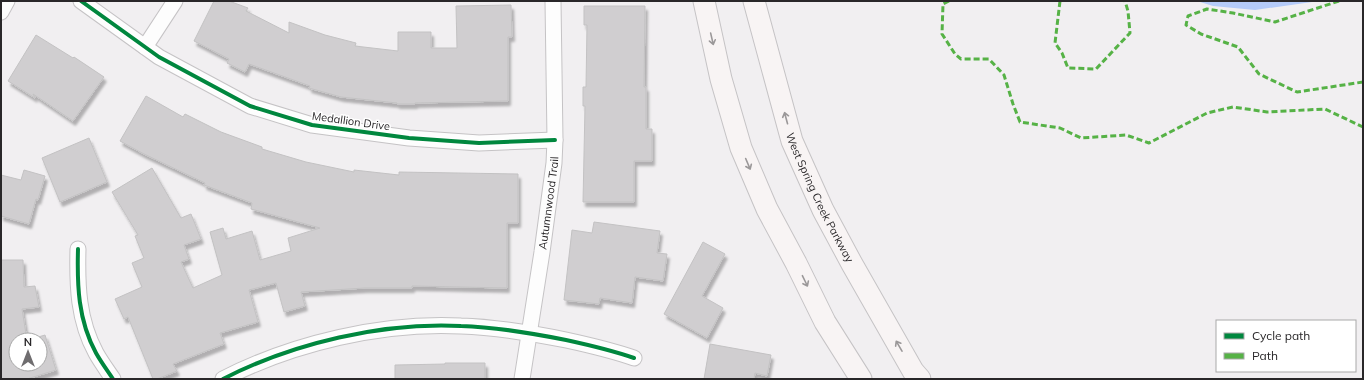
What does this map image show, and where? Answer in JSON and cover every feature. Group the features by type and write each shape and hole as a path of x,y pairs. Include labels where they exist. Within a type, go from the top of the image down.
{"main road":[{"path":"704,1 721,79 741,148 767,208 825,322 861,379"},
{"name":"West Spring Creek Parkway","path":"754,1 792,142 806,174 823,210 852,264 913,372 920,379"}],"street":[{"path":"1,12 7,1"},
{"name":"Medallion Drive","path":"81,1 159,57 250,106 312,125 409,138 479,143 555,140"},
{"path":"145,47 175,1"},
{"name":"Autumnwood Trail","path":"522,379 552,184 555,140 553,1"},
{"path":"78,249 77,280 81,312 88,335 96,352 113,379"},
{"path":"224,379 259,363 304,348 346,337 385,330 425,326 455,325 529,332 611,350 634,358"}],"water":[{"path":"1197,1 1319,1 1255,10 1213,6"}],"building":[{"path":"214,1 229,1 248,8 246,11 289,33 289,22 325,35 356,43 355,46 398,51 398,32 431,32 431,48 457,48 456,6 511,5 512,37 508,37 508,101 397,104 341,97 309,88 310,86 249,64 245,72 227,63 229,59 194,41"},
{"path":"584,6 645,6 644,87 646,87 646,129 652,129 652,161 634,161 634,202 583,202 585,106 583,106 583,87 586,87 587,25 584,25"},
{"path":"36,35 73,58 74,57 104,77 73,121 33,94 35,98 8,81"},
{"path":"146,96 183,117 185,114 221,132 262,147 262,149 306,162 354,172 354,170 399,175 399,172 518,174 518,223 507,223 507,288 412,286 412,288 365,288 301,292 305,306 284,312 276,283 249,290 258,322 220,333 224,344 173,364 177,371 157,379 153,379 128,317 124,319 115,299 142,287 132,263 144,258 135,236 138,235 112,192 152,168 181,218 191,214 201,239 184,245 189,259 181,262 193,288 222,275 210,232 223,228 226,239 252,231 260,260 291,251 288,238 320,228 251,209 252,203 204,185 205,183 120,141"},
{"path":"89,138 107,182 60,202 42,158"},
{"path":"24,170 45,176 38,200 36,199 29,224 1,216 1,175 21,180"},
{"path":"594,222 660,231 657,253 667,254 663,281 635,277 632,303 600,298 599,304 564,300 572,230 592,233"},
{"path":"703,242 725,254 702,296 723,308 707,338 664,314"},
{"path":"1,260 23,260 24,287 35,286 39,307 22,309 26,332 8,332 8,372 48,372 48,345 56,370 27,379 1,379"},
{"path":"710,344 771,355 767,376 755,373 754,379 704,379"},
{"path":"485,363 485,379 395,379 395,365"}],"marked path":[{"path":"949,1 943,4 942,34 955,54 961,59 989,59 1004,75 1020,122 1060,128 1081,138 1126,135 1149,143 1207,113 1233,107 1267,112 1325,109 1363,127"},
{"path":"1060,1 1055,43 1062,53 1068,68 1096,69 1130,33 1128,11 1125,1"},
{"path":"1339,1 1275,22 1207,9 1188,16 1186,25 1201,34 1238,47 1259,74 1297,92 1363,82"}],"cycle path":[{"path":"81,1 159,57 250,106 312,125 409,138 479,143 555,140"},
{"path":"78,249 80,302 85,328 96,353 113,379"},
{"path":"223,379 250,366 308,345 370,332 431,326 461,326 501,329 527,333 592,346 634,358"}]}
